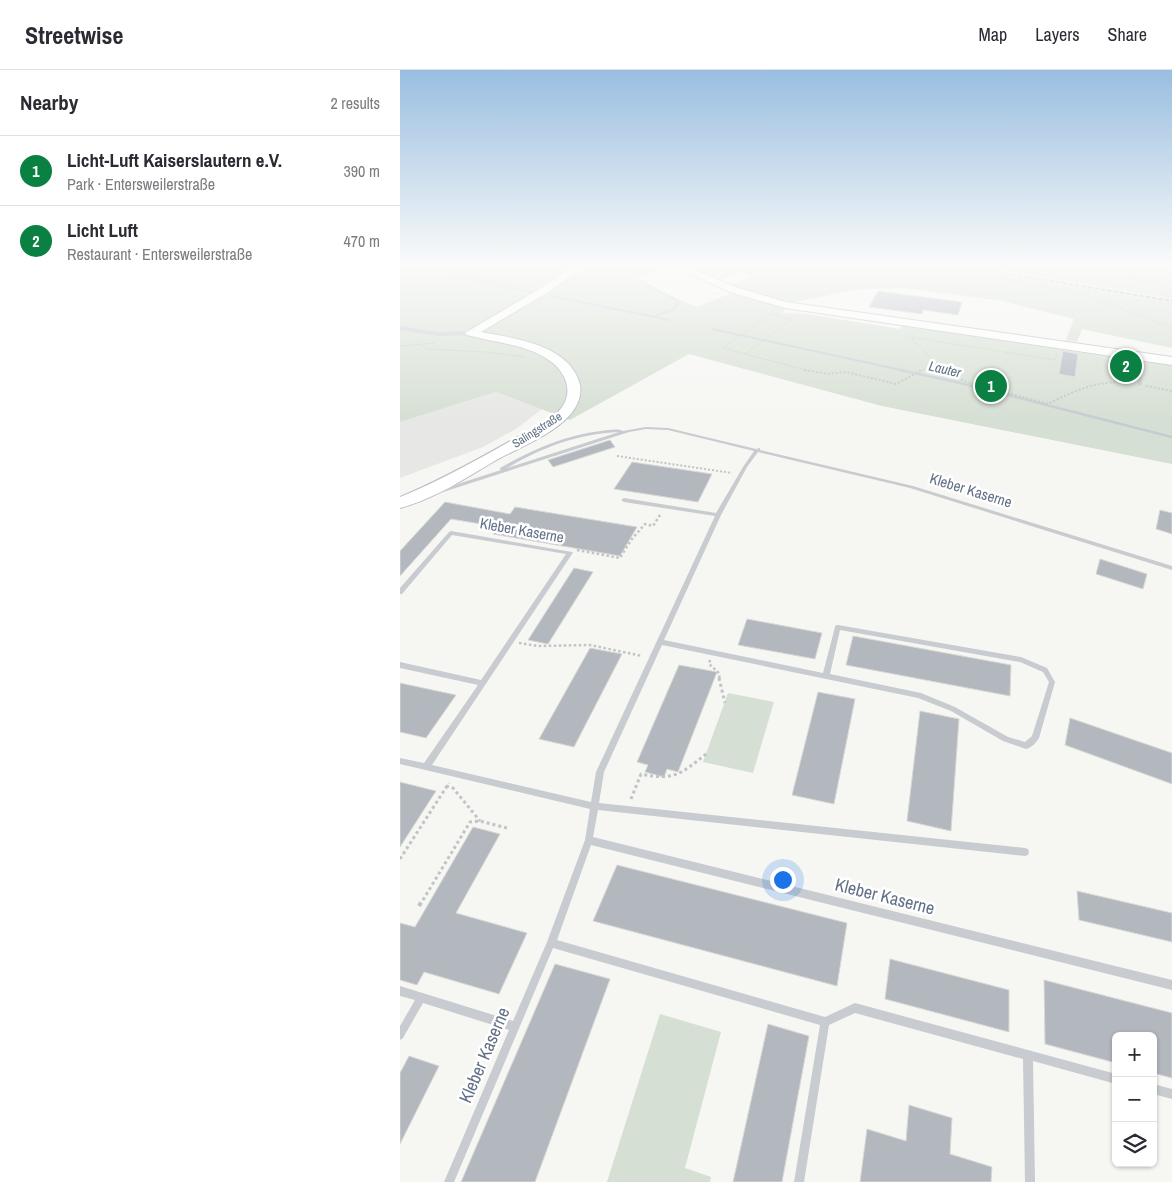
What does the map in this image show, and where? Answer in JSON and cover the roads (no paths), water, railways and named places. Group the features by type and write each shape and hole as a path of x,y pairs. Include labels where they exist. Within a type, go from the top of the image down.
{"main road":[{"path":"471,333 499,317"},
{"path":"862,317 1172,361"},
{"name":"Salingstraße","path":"405,502 447,482 539,431 567,410 572,402 575,389 572,378 567,369 551,356 530,348 471,333"}],"street":[{"path":"400,328 437,334 471,333"}],"lane":[{"path":"1140,357 1140,385"},
{"name":"Kleber Kaserne","path":"628,431 646,428 674,430 911,487 1172,568"},
{"path":"405,502 628,431"},
{"path":"487,476 530,452 551,443 595,432 628,431"},
{"name":"Kleber Kaserne","path":"449,1182 551,943 589,840 600,772 718,515 741,474 758,450"},
{"path":"624,500 718,515"},
{"name":"Kleber Kaserne","path":"400,592 451,533 570,553 426,767"},
{"path":"659,642 919,695 953,709 1006,739 1026,746 1035,738 1052,682 1045,670 1020,660 838,628 826,675"},
{"path":"400,665 483,682"},
{"path":"400,761 594,806 1025,852"},
{"name":"Kleber Kaserne","path":"589,840 1172,985"},
{"path":"551,943 826,1022 855,1008 1112,1078"},
{"path":"400,991 515,1027"},
{"path":"400,1036 421,998"},
{"path":"799,1182 826,1022"},
{"path":"1028,1056 1030,1182"},
{"path":"1157,1090 1172,1094"}],"waterway":[{"name":"Lauter","path":"654,317 669,320"},
{"name":"Lauter","path":"712,329 906,371"},
{"name":"Lauter","path":"900,370 956,382 1172,437"}],"place":[{"name":"Licht Luft","path":"1126,366"},
{"name":"Licht-Luft Kaiserslautern e.V.","path":"991,386"}]}
